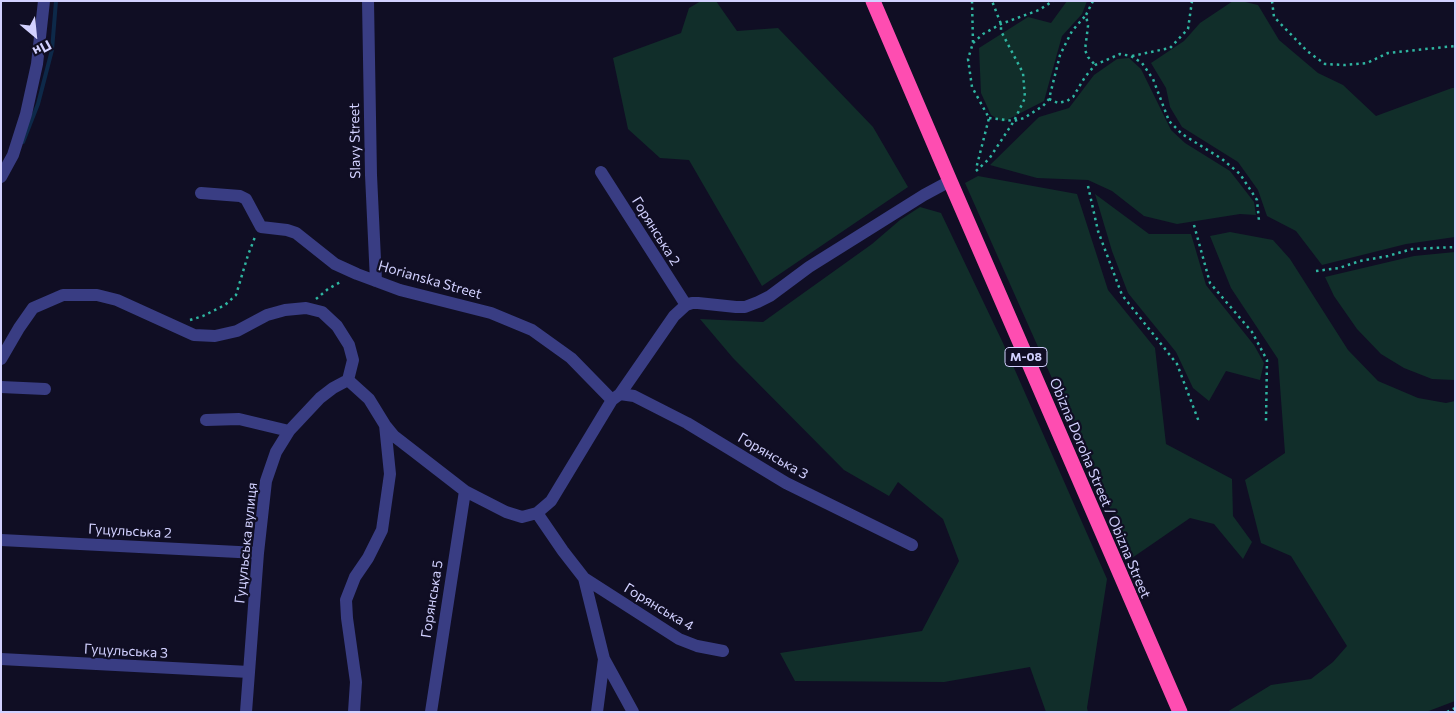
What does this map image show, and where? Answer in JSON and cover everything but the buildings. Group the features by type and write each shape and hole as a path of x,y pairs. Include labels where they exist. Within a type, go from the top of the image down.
{"highway":[{"name":"Obizna Doroha Street / Obizna Street","path":"873,1 1180,712"}],"street":[{"path":"1,177 13,154 26,114 37,64 44,1"},
{"name":"Slavy Street","path":"368,1 371,175 376,281"},
{"name":"Горянська 2","path":"602,172 686,305"},
{"path":"1,359 33,308 63,295 97,295 118,300 194,335 215,336 237,331 267,315 286,310 306,308 322,312 337,326 349,345 353,360 348,380 369,399 394,436 465,491 506,512 522,517 537,513 552,501 616,397 674,316 686,305 698,303 745,307 758,302 770,296 809,267 924,194 950,182"},
{"path":"201,193 240,196 246,199 261,227"},
{"name":"Horianska Street","path":"261,227 296,233 335,264 357,274 400,290 491,313 532,330 556,346 616,397"},
{"name":"Гуцульська вулиця","path":"246,712 258,553 266,481 276,452 288,431 320,398 348,380"},
{"path":"1,387 45,389"},
{"name":"Горянська 3","path":"616,397 634,396 686,423 786,483 912,545"},
{"path":"206,420 239,418 288,431"},
{"path":"354,712 356,682 346,618 346,600 355,577 368,558 382,530 390,474 385,425"},
{"name":"Горянська 5","path":"431,712 465,491"},
{"path":"537,513 584,578 604,659 633,712"},
{"name":"Гуцульська 2","path":"1,540 258,553"},
{"name":"Горянська 4","path":"584,578 679,639 697,646 723,651"},
{"name":"Гуцульська 3","path":"1,659 249,672"},
{"path":"597,712 604,659"}],"path":[{"path":"972,1 973,43 968,59 972,87 989,118 976,171 989,159 1014,121 1024,98 1023,73 1001,31 1001,24 992,1"},
{"path":"973,43 983,34 1001,24 1038,10 1053,1"},
{"path":"989,118 1014,121 1024,118 1043,106 1049,99 1060,55 1072,32 1086,15 1093,1"},
{"path":"1130,56 1170,48 1188,29 1192,1"},
{"path":"1272,1 1274,17 1307,51 1325,64 1367,63 1388,53 1455,46"},
{"path":"1086,15 1088,26 1085,50 1095,65"},
{"path":"1049,99 1058,103 1067,101 1073,97 1095,65 1120,54 1130,56 1142,63 1153,79 1170,120 1182,134 1222,159 1240,174 1257,200 1259,221"},
{"path":"1088,186 1098,231 1122,295 1177,364 1199,422"},
{"path":"1194,225 1210,282 1252,332 1267,360 1266,421"},
{"path":"176,326 225,305 236,295 252,243 261,227"},
{"path":"1316,270 1338,268 1360,261 1412,250 1455,246"},
{"path":"306,308 328,289 357,274"},
{"path":"1447,712 1455,708"}],"green space":[{"path":"701,1 716,1 737,31 778,28 873,127 908,187 762,286 689,160 660,158 628,129 613,58 681,33 689,8"},
{"path":"1067,1 1087,1 1082,14 1062,36 1044,101 1003,122 991,115 981,93 979,48 1028,17 1051,23"},
{"path":"1233,1 1258,5 1279,40 1318,73 1343,85 1376,116 1455,88 1455,237 1406,244 1322,265 1296,231 1267,216 1258,190 1238,162 1182,127 1170,107 1166,88 1151,63 1184,41 1200,23"},
{"path":"1129,58 1141,69 1171,130 1185,143 1230,171 1254,202 1256,215 1240,214 1177,224 1144,216 1112,191 1088,180 1037,178 990,165 1039,117 1069,108 1094,75 1117,59"},
{"path":"978,176 1077,194 1108,290 1155,348 1166,444 1232,479 1233,516 1252,542 1243,559 1214,524 1190,518 1132,558 965,183"},
{"path":"1095,194 1149,234 1191,234 1206,285 1254,345 1264,363 1260,380 1226,371 1209,401 1193,388 1176,352 1128,293 1112,251"},
{"path":"920,207 941,213 1003,343 1107,579 1087,708 1088,712 1046,712 1030,667 944,682 795,681 780,653 922,631 959,561 943,519 898,482 889,496 844,470 733,358 700,319 763,322"},
{"path":"1230,232 1273,240 1290,259 1348,350 1378,381 1418,398 1446,403 1455,401 1455,701 1426,712 1227,712 1271,685 1311,679 1333,662 1347,646 1291,556 1261,543 1245,480 1285,453 1278,359 1231,288 1210,236"},
{"path":"1455,252 1455,380 1432,379 1404,368 1381,354 1357,329 1334,296 1325,277 1414,256"}],"waterway":[{"path":"23,142 38,104 52,50 56,1"}]}
